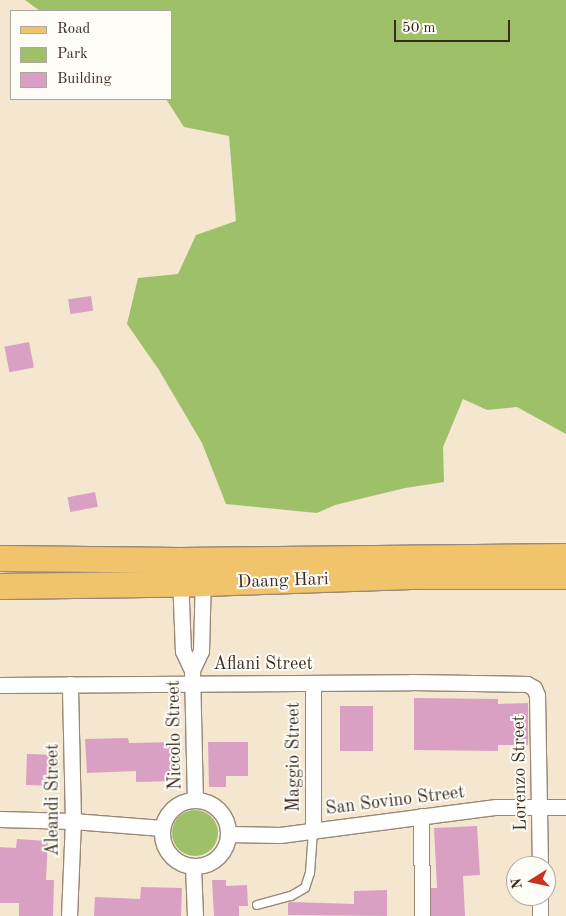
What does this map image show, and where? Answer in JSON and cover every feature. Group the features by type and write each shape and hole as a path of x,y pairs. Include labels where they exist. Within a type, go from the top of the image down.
{"main road":[{"name":"Daang Hari","path":"0,586 191,572 566,556"},
{"name":"Daang Hari","path":"0,558 191,572 419,576 566,576"}],"street":[{"name":"Niccolo Street","path":"191,572 184,651 192,676 195,799"},
{"name":"Niccolo Street","path":"191,572 202,651 192,676"},
{"name":"Aflani Street","path":"0,685 70,684 192,676 314,683 527,684"},
{"name":"Maggio Street","path":"313,831 314,683"},
{"name":"Aleandi Street","path":"69,916 73,821 70,684"},
{"name":"Lorenzo Street","path":"527,684 534,688 537,695 540,856"},
{"path":"195,799 204,800 219,809 224,816 228,834 227,843 218,858 210,863 193,866 176,860 169,854 162,837 162,828 167,813 173,807 179,803 195,799"},
{"name":"San Sovino Street","path":"228,834 280,835 496,807 566,807"},
{"path":"421,816 422,916"},
{"path":"0,819 73,821 162,828"},
{"path":"193,866 195,916"}],"lane":[{"path":"257,905 291,896 304,888 310,873 313,831"}],"green space":[{"path":"25,0 566,0 566,434 517,407 487,410 463,399 443,447 444,482 405,488 335,505 317,513 226,504 202,443 159,370 127,324 138,278 178,274 196,235 236,221 229,136 184,127 167,100 172,100 172,10 39,10"},
{"path":"190,810 200,810 212,816 217,824 217,842 212,850 204,855 190,856 182,853 175,846 172,838 172,828 175,820 182,813"}],"building":[{"path":"91,296 93,311 70,314 68,299"},
{"path":"29,342 34,368 9,372 4,347"},
{"path":"95,492 98,507 70,512 68,497"},
{"path":"414,698 498,699 498,704 528,703 528,745 498,745 498,751 414,750"},
{"path":"340,706 373,706 373,751 340,751"},
{"path":"128,738 129,743 176,742 177,781 136,782 136,771 87,773 85,739"},
{"path":"208,742 248,742 248,776 226,776 226,787 209,787"},
{"path":"27,754 58,755 57,786 26,785"},
{"path":"477,826 480,875 463,876 465,916 431,916 431,888 437,888 434,828"},
{"path":"17,839 48,841 46,880 54,880 53,916 19,916 19,903 0,903 0,847 16,848"},
{"path":"212,880 226,880 226,886 247,885 248,906 239,906 239,916 214,916"},
{"path":"141,887 182,888 181,916 94,916 95,897 140,899"},
{"path":"387,890 387,916 288,915 288,903 291,902 354,904 354,891"}]}
